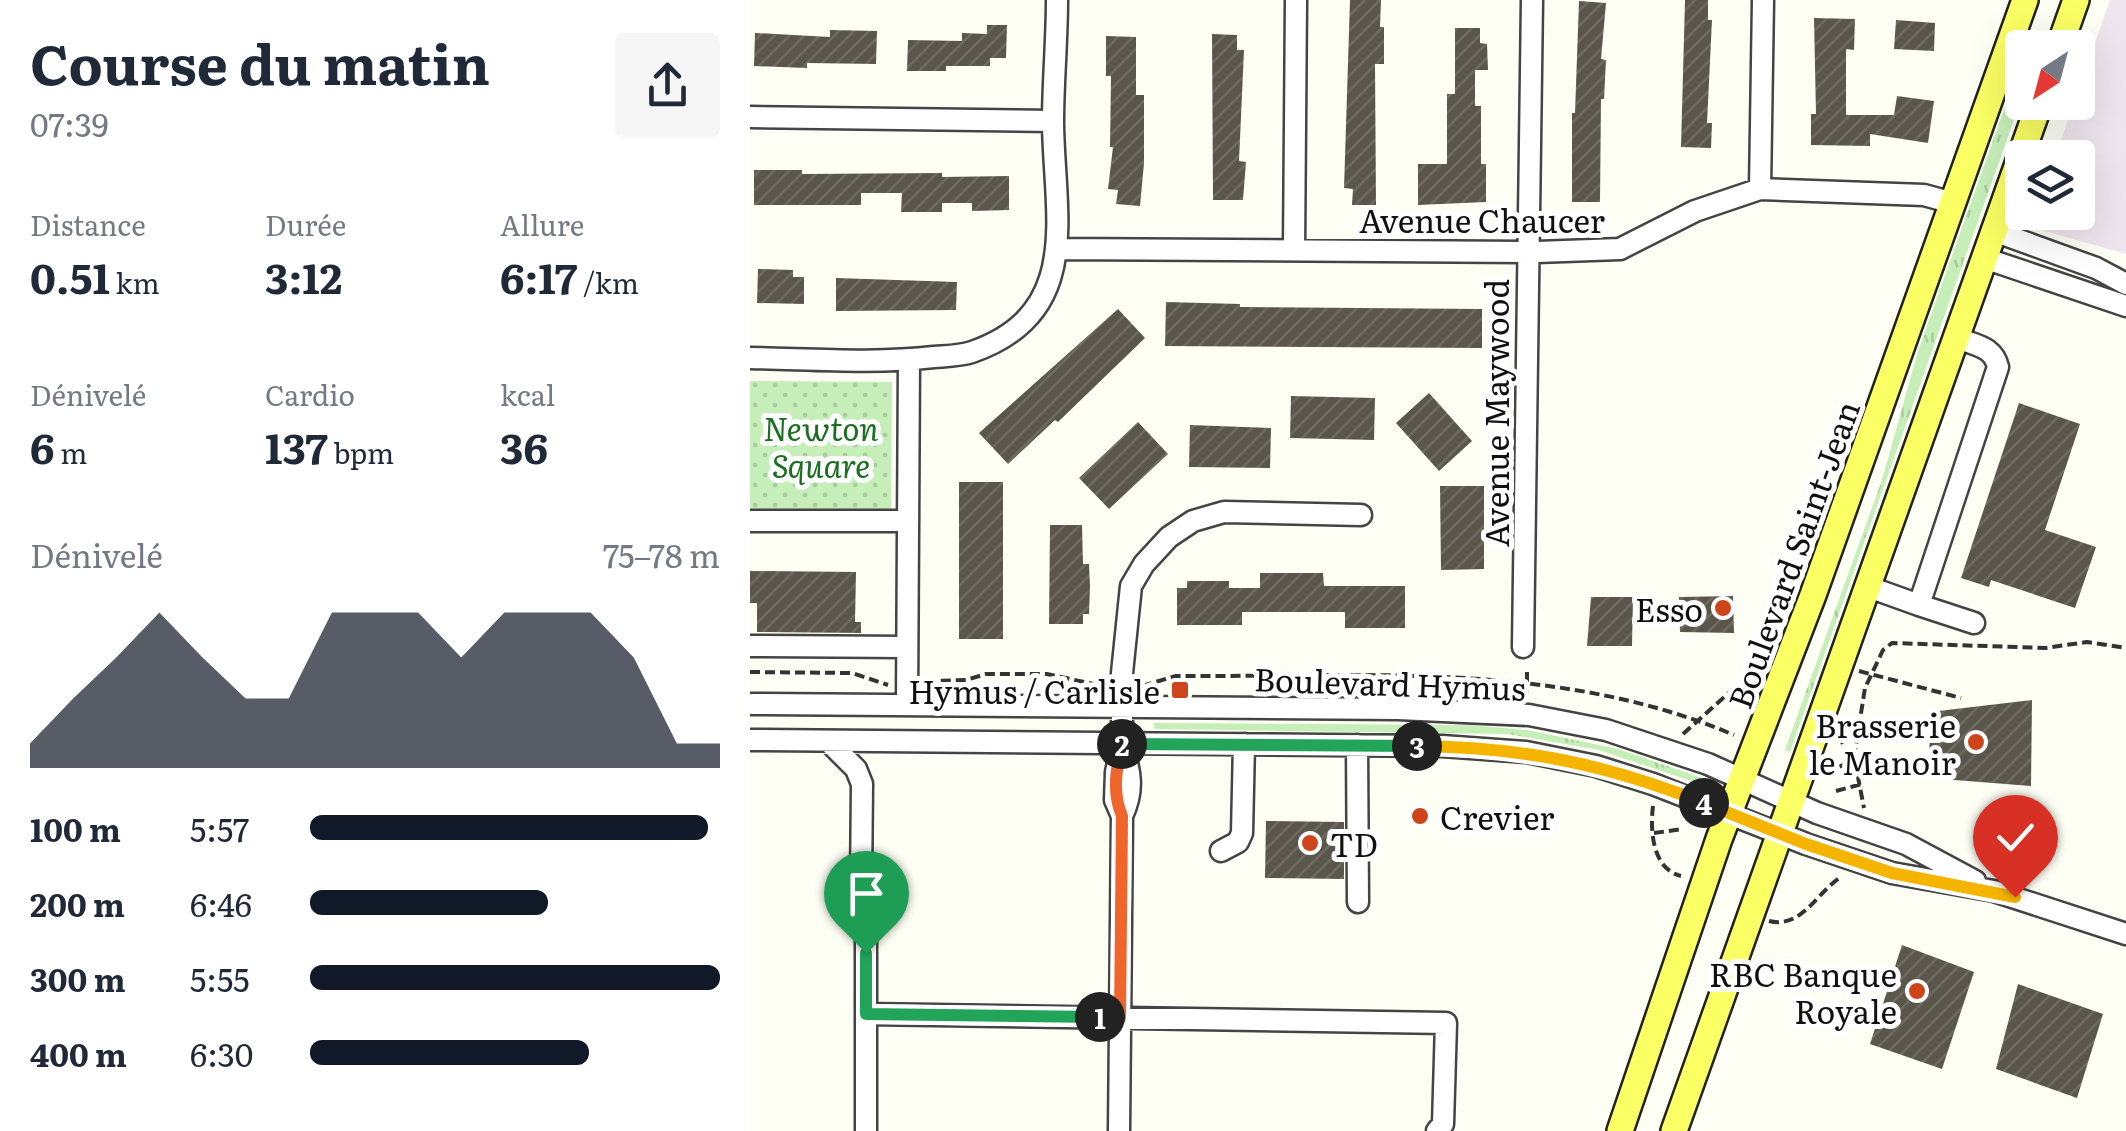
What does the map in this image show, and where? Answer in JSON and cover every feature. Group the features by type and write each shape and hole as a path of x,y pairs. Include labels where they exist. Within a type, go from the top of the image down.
{"main road":[{"name":"Boulevard Saint-Jean","path":"1620,1131 1730,813 2025,0"},
{"path":"2065,30 2076,0"},
{"path":"1674,1131 2034,120"}],"street":[{"path":"750,358 909,360 969,353 1010,334 1034,310 1054,273 1058,249 1053,121 1057,0"},
{"path":"1294,250 1296,0"},
{"name":"Avenue Maywood","path":"1526,653 1526,251 1532,0"},
{"path":"1760,190 1763,0"},
{"path":"750,117 1053,121"},
{"name":"Avenue Chaucer","path":"1058,249 1620,249 1695,211 1760,190 1924,195 1952,203"},
{"path":"1994,231 2096,268 2126,284"},
{"path":"1984,258 2126,306"},
{"path":"1918,604 1998,367 1988,348 1956,337"},
{"path":"907,705 909,360"},
{"path":"1119,1131 1122,816 1130,799 1131,772 1122,744 1122,673 1131,586 1144,564 1170,537 1193,521 1224,512 1361,515"},
{"path":"750,522 908,522"},
{"path":"1866,586 1974,624"},
{"path":"750,646 907,648"},
{"name":"Boulevard Hymus","path":"750,704 1456,710 1528,714 1636,738 1906,844 1994,891"},
{"name":"Boulevard Hymus","path":"750,740 1473,747 1550,755 1626,774 1892,873 1994,891 2126,934"},
{"path":"828,741 856,769 862,784 860,887 866,899 866,1131"},
{"path":"1221,851 1238,842 1242,833 1244,744"},
{"path":"1357,746 1358,902"},
{"path":"866,1014 1446,1023 1443,1124 1437,1131"}],"path":[{"path":"1826,773 1851,756 1859,736 1865,688 1883,650 1898,642 2045,648 2087,642 2126,648"},
{"path":"1526,653 1527,696"},
{"path":"1856,670 1960,698"},
{"path":"750,672 852,672 884,684"},
{"path":"931,683 986,674 1047,674 1098,685"},
{"name":"Boulevard Hymus","path":"1146,685 1176,676 1433,677 1526,682 1611,697 1730,734"},
{"path":"1683,734 1730,692 1755,692"},
{"path":"1835,732 1851,756 1862,784 1864,808"},
{"path":"1836,791 1862,784"},
{"path":"1653,806 1660,863 1668,872 1681,876"},
{"path":"1654,833 1683,829"},
{"path":"1769,921 1779,924 1794,920 1820,892 1846,874"}],"shaded area":[{"path":"2110,0 2126,0 2126,254 2041,230 2095,230 2095,140 2061,140 2068,120 2095,120 2095,43"}],"green space":[{"path":"2005,107 2005,120 2014,120 1790,752 1785,750 1882,480 1918,351"},
{"name":"Newton Square","path":"750,381 892,382 891,509 750,509"},
{"path":"1154,723 1470,725 1527,730 1618,749 1702,778 1700,784 1599,750 1508,734 1154,729"}],"building":[{"path":"1350,0 1381,0 1384,64 1375,64 1376,205 1352,205 1353,189 1344,188"},
{"path":"1685,0 1708,0 1708,20 1712,20 1707,123 1712,123 1711,148 1681,147"},
{"path":"1579,1 1606,3 1601,59 1606,60 1601,99 1600,202 1572,202 1572,113"},
{"path":"1814,18 1855,19 1854,50 1846,49 1846,115 1894,115 1897,96 1934,101 1928,143 1870,134 1870,146 1811,145 1811,114 1816,114"},
{"path":"1896,20 1935,23 1934,51 1894,49"},
{"path":"987,25 1007,25 1006,58 990,58 990,66 907,71 908,40 962,41 962,33 987,34"},
{"path":"1455,28 1480,28 1480,43 1487,44 1488,70 1475,70 1475,106 1481,106 1481,164 1486,164 1486,202 1418,205 1418,164 1447,164 1447,94 1455,94"},
{"path":"830,30 877,31 876,64 754,66 755,33 830,37"},
{"path":"1212,34 1237,35 1237,50 1244,50 1239,161 1246,162 1243,200 1213,200"},
{"path":"1106,36 1136,37 1136,95 1144,95 1140,206 1116,204 1118,190 1108,189 1113,147"},
{"path":"754,170 1009,176 1009,210 972,211 972,203 942,203 942,212 901,212 902,193 861,193 861,205 754,205"},
{"path":"758,269 793,270 793,277 804,277 804,304 757,303"},
{"path":"836,278 957,282 956,310 836,311"},
{"path":"1166,302 1240,307 1482,309 1482,348 1165,346"},
{"path":"1118,309 1145,338 1008,464 979,433"},
{"path":"1429,393 1472,441 1439,471 1396,423"},
{"path":"1291,396 1375,398 1374,440 1290,438"},
{"path":"2019,403 2080,424 2045,530 2096,547 2075,608 1991,580 1989,587 1961,578"},
{"path":"1138,422 1168,454 1109,509 1079,478"},
{"path":"1190,425 1271,428 1270,468 1189,467"},
{"path":"959,482 1003,482 1003,639 959,639"},
{"path":"1440,486 1484,486 1484,569 1441,570"},
{"path":"1050,525 1082,525 1083,564 1089,564 1090,587 1089,614 1083,614 1083,624 1049,624"},
{"path":"750,571 856,572 855,622 861,622 861,633 757,632 757,603 750,603"},
{"path":"1260,573 1323,573 1324,586 1405,586 1405,628 1345,628 1345,612 1242,612 1242,625 1177,625 1177,588 1187,588 1187,581 1229,581 1229,588 1260,588"},
{"path":"1733,596 1734,633 1680,632 1679,597"},
{"path":"1591,597 1633,597 1632,646 1587,646"},
{"path":"2032,700 2031,786 1929,778 1930,712"},
{"path":"1266,821 1344,822 1344,879 1265,878"},
{"path":"1902,945 1974,972 1942,1069 1870,1044"},
{"path":"2018,984 2103,1014 2077,1098 1996,1069"}],"place":[{"name":"Esso","path":"1723,608"},
{"name":"Hymus / Carlisle","path":"1180,690"},
{"name":"Brasserie le Manoir","path":"1976,742"},
{"name":"Crevier","path":"1420,816"},
{"name":"TD","path":"1310,843"},
{"name":"RBC Banque Royale","path":"1917,991"}],"route":[{"path":"866,953 866,1014 1120,1018 1122,816 1115,800 1122,744 1473,747 1550,755 1626,774 1892,873 2015,897"}]}
